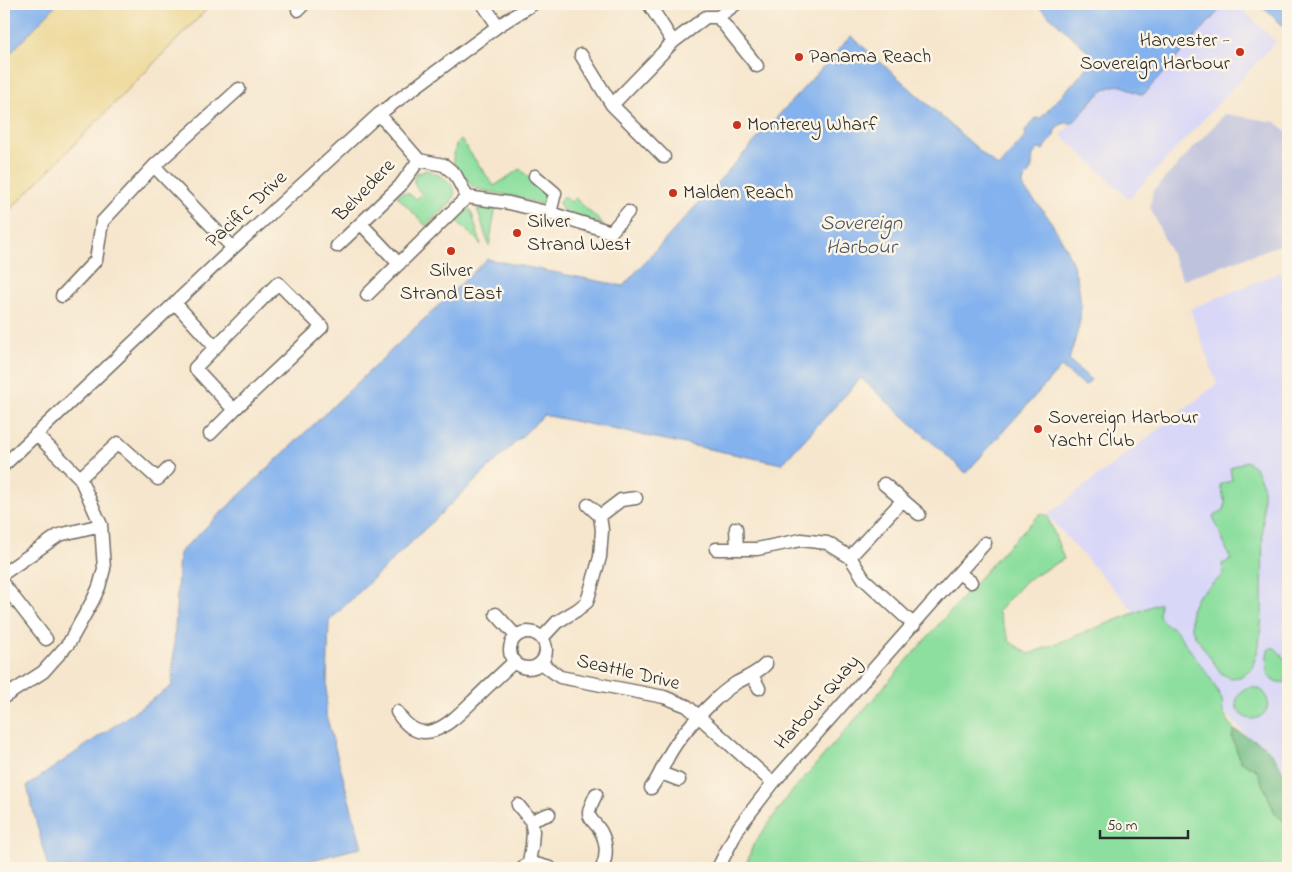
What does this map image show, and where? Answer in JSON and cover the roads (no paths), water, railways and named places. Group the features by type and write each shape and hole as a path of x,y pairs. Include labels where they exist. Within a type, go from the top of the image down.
{"street":[{"path":"483,4 498,26"},
{"name":"Pacific Drive","path":"4,466 233,248 379,114 498,26 533,4"},
{"path":"649,4 673,42"},
{"path":"612,105 673,42 706,17 718,16 736,4"},
{"path":"718,16 757,66"},
{"path":"581,55 612,105 664,157"},
{"path":"62,296 96,260 102,222 154,166 239,89"},
{"path":"379,114 419,160 444,165 455,174 467,197"},
{"name":"Belvedere","path":"337,246 400,186 419,160"},
{"path":"154,166 233,248"},
{"path":"535,176 555,193 550,213"},
{"path":"467,197 509,203 550,213 611,232 628,212"},
{"path":"367,295 467,197"},
{"path":"366,229 399,264"},
{"path":"210,434 322,327 278,284 214,346 195,368 234,410"},
{"path":"175,303 214,346"},
{"path":"4,697 43,672 69,642 86,614 99,587 104,569 101,525 80,478 36,434"},
{"path":"80,478 118,443 158,479 168,470"},
{"path":"884,484 919,514"},
{"path":"600,516 621,500 636,498"},
{"path":"850,557 902,500"},
{"path":"542,638 557,622 587,602 600,557 602,530 600,516 588,505"},
{"path":"4,573 59,535 101,525"},
{"path":"736,528 737,549"},
{"path":"716,549 757,549 801,540 826,543 850,557 864,579 914,625"},
{"name":"Harbour Quay","path":"718,868 739,827 773,783 985,544"},
{"path":"960,573 971,582"},
{"path":"4,585 46,639"},
{"path":"496,614 516,636"},
{"path":"529,632 535,633 542,638 546,650 545,657 540,663 528,668 515,661 510,648 516,636 529,632"},
{"path":"397,712 403,721 418,731 431,732 440,730 460,714 515,661"},
{"name":"Seattle Drive","path":"540,663 560,677 674,700 687,706 773,783"},
{"path":"651,788 677,743 698,717 734,684 760,671 766,664"},
{"path":"752,675 759,688"},
{"path":"661,773 679,780"},
{"path":"596,794 589,812 590,818 601,831 605,842 602,868"},
{"path":"518,805 531,821 532,846 526,865 550,868"},
{"path":"531,821 549,814"}],"water":[{"path":"4,4 57,4 4,60"},
{"name":"Sovereign Harbour","path":"1036,4 1225,4 1144,94 1122,86 1108,88 1095,98 1073,123 1066,123 1058,127 1054,132 1054,136 1043,150 1038,149 1033,155 1032,168 1024,180 1023,187 1055,228 1073,265 1081,306 1079,325 1069,360 1091,380 1085,386 1061,367 966,473 861,378 782,464 544,415 329,621 326,715 362,847 283,868 48,868 27,786 172,686 179,553 487,259 623,286 851,36 998,167 1026,136 1025,131 1035,118 1040,119 1087,68 1088,51"},
{"path":"1259,4 1288,5 1288,30"}],"place":[{"name":"Harvester - Sovereign Harbour","path":"1240,52"},
{"name":"Panama Reach","path":"799,57"},
{"name":"Monterey Wharf","path":"737,125"},
{"name":"Malden Reach","path":"673,193"},
{"name":"Silver Strand West","path":"517,233"},
{"name":"Silver Strand East","path":"451,251"},
{"name":"Sovereign Harbour Yacht Club","path":"1038,429"}]}
